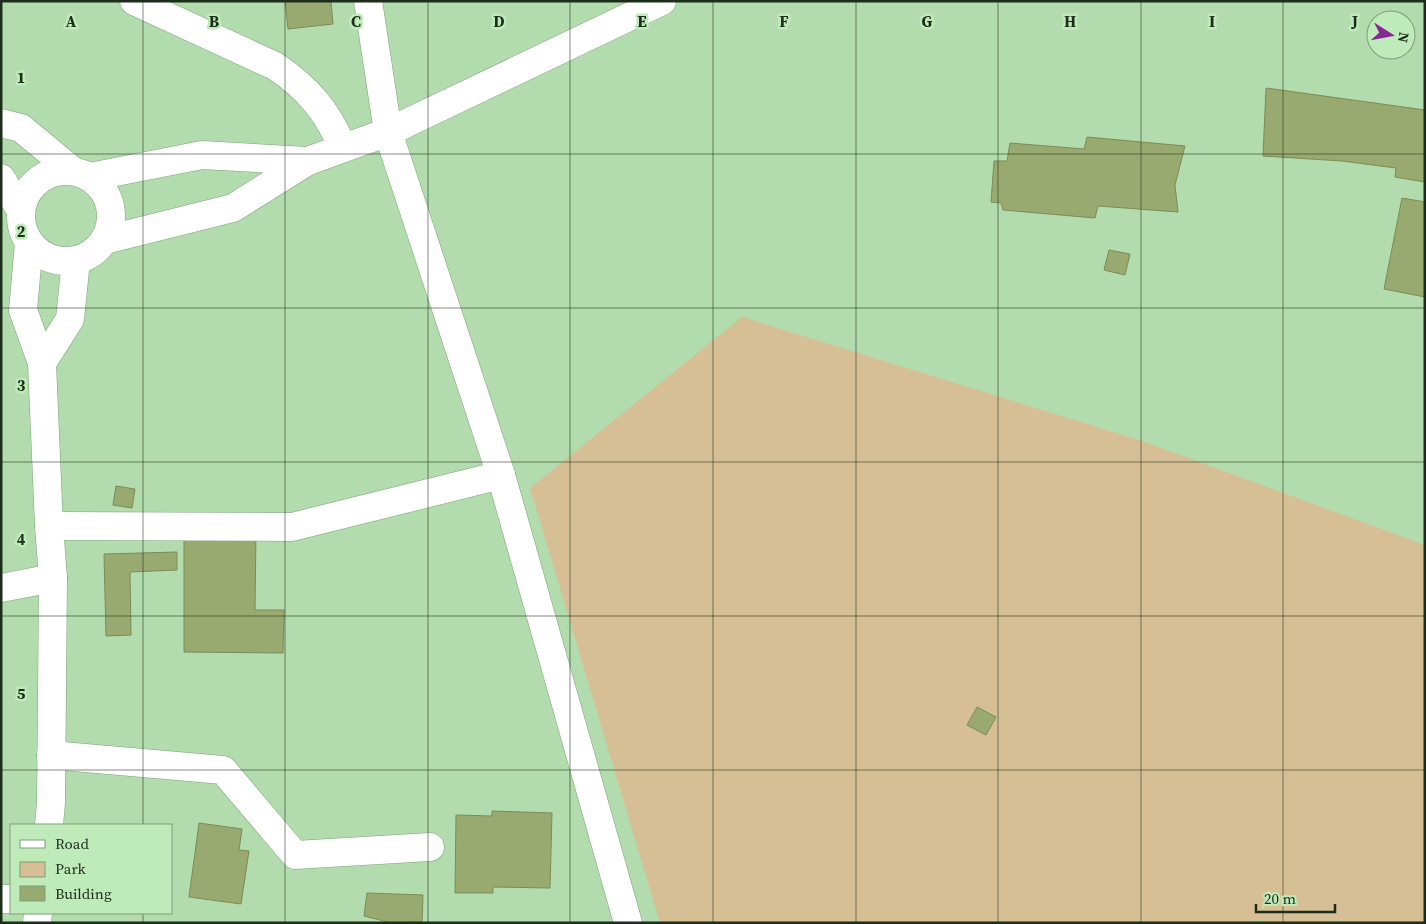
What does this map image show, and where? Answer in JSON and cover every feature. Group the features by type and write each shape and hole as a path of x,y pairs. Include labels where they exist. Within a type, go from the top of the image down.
{"street":[{"path":"134,1 275,66 293,78 310,93 324,111 335,129 343,148"},
{"path":"368,1 388,132 500,475 628,923"},
{"path":"104,240 233,208 308,161 388,132 662,1"},
{"path":"1,122 21,128 82,174 103,189 110,205 111,223 104,240 92,253 76,260 58,261 42,255 29,243 21,226 20,208 27,192 39,179 55,171 82,174 202,155 308,161"},
{"path":"1,178 20,208"},
{"path":"29,243 23,310 42,363 53,578 51,803 48,824"},
{"path":"42,363 70,319 76,260"},
{"path":"49,526 292,527 500,475"},
{"path":"1,588 53,578"},
{"path":"51,755 223,770 295,855 430,847"}],"green space":[{"path":"742,317 1142,441 1425,545 1425,923 660,923 530,488"}],"building":[{"path":"285,1 331,1 333,24 288,29"},
{"path":"1266,88 1425,110 1425,182 1395,177 1396,168 1342,161 1263,156"},
{"path":"1087,137 1185,146 1175,185 1178,212 1098,206 1095,218 1003,210 1001,203 991,202 994,161 1007,161 1010,143 1084,149"},
{"path":"1402,198 1425,202 1425,297 1384,289"},
{"path":"1109,250 1130,254 1125,275 1104,270"},
{"path":"116,486 135,489 132,508 113,505"},
{"path":"184,529 256,529 255,610 284,610 283,653 184,652"},
{"path":"177,552 177,570 130,572 131,635 106,636 104,554"},
{"path":"977,707 996,717 986,735 967,725"},
{"path":"492,811 552,813 550,888 493,887 493,893 455,893 456,815 492,816"},
{"path":"199,823 242,829 239,850 249,851 241,904 189,897"},
{"path":"367,893 423,895 422,922 392,923 364,916"}]}
